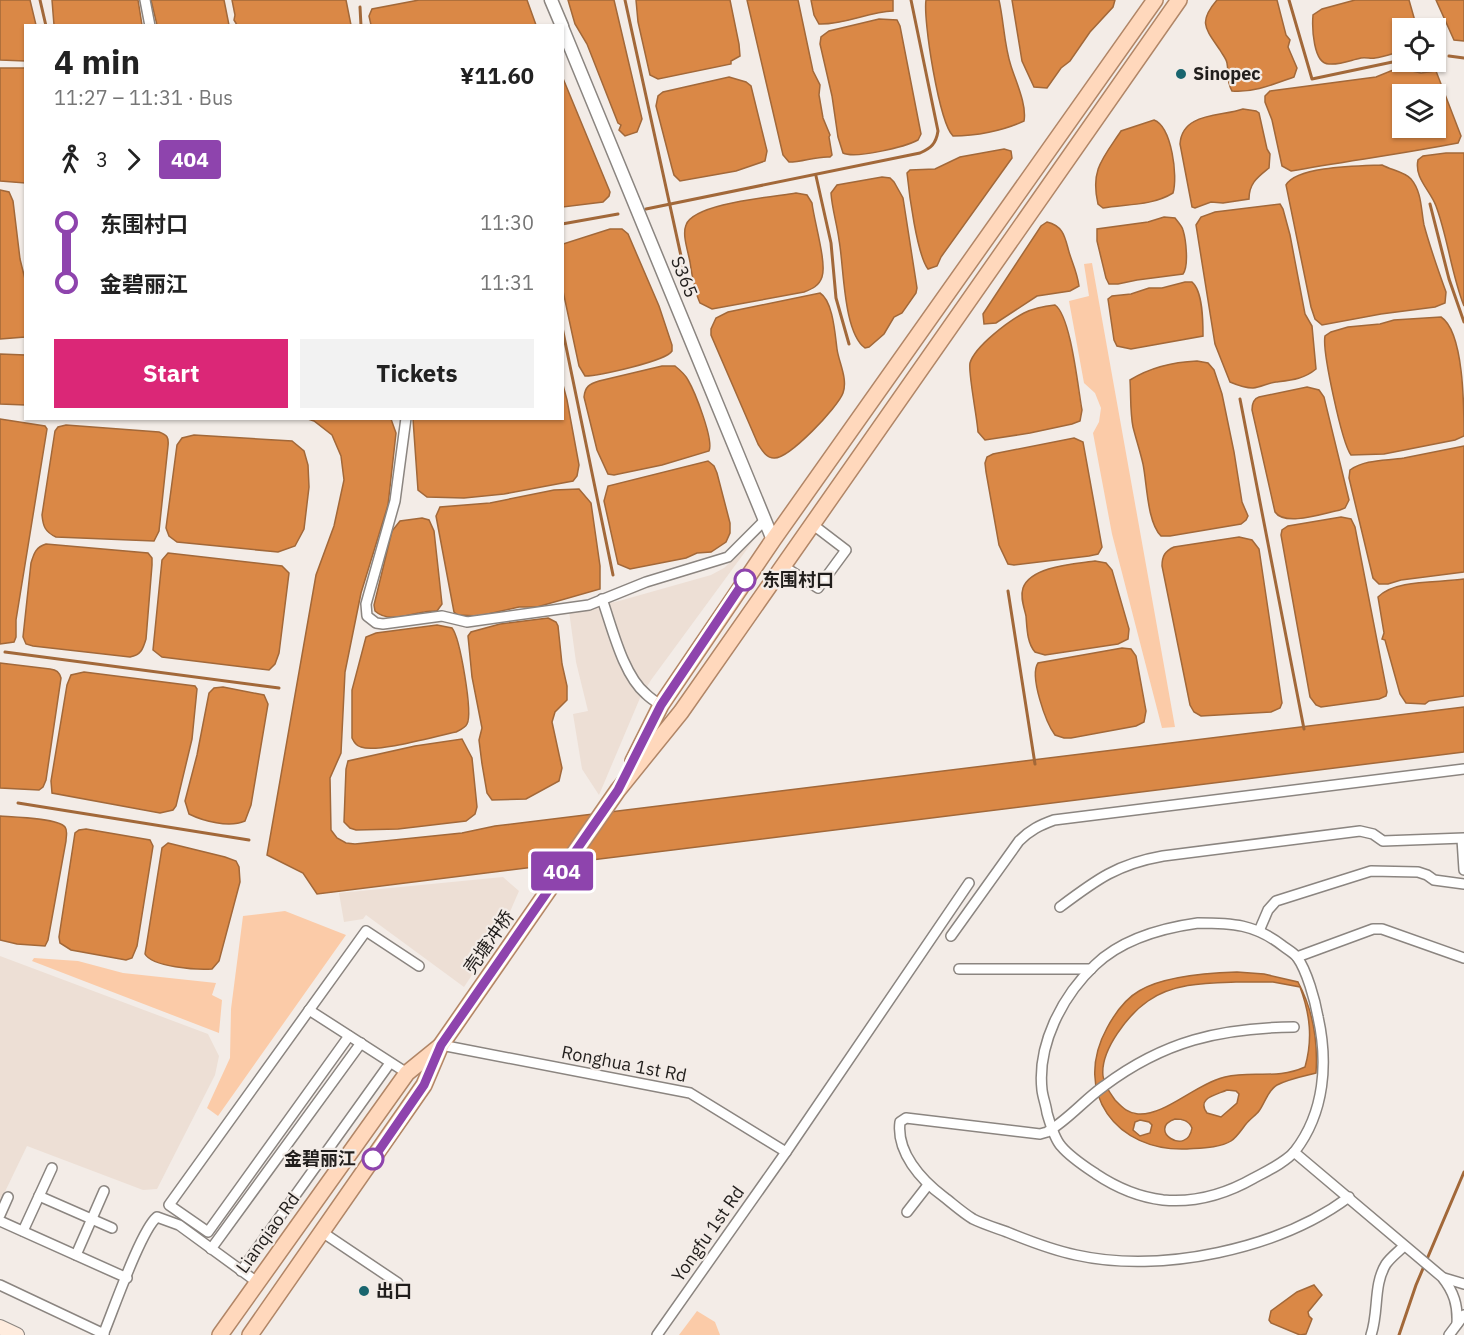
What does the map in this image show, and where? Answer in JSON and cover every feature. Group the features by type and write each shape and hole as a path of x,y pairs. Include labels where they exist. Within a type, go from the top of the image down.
{"main road":[{"path":"618,790 661,705 773,540 1155,0"},
{"path":"618,790 681,712 1179,0"},
{"path":"1145,14 1161,25"},
{"path":"773,540 792,553"},
{"name":"壳塘冲桥","path":"453,1027 618,790"},
{"name":"Lianqiao Rd","path":"250,1335 424,1085 441,1045 453,1027"},
{"name":"Lianqiao Rd","path":"214,1335 224,1329 407,1073 441,1045"},
{"path":"245,1299 265,1314"},
{"path":"0,1327 17,1335"}],"street":[{"path":"145,0 150,24"},
{"name":"S365","path":"551,0 561,24"},
{"name":"S365","path":"564,31 773,540"},
{"path":"406,420 395,501 366,604 366,612 376,623 442,616 467,622 589,605 646,582 728,557 765,520"},
{"path":"783,566 818,588 846,550 812,524"},
{"path":"602,599 627,667 635,682 645,694 661,705"},
{"path":"951,936 1019,841 1041,824 1054,820 1464,769"},
{"path":"1060,907 1096,880 1118,868 1140,860 1360,831 1373,834 1383,841 1463,838 1464,870"},
{"path":"1259,931 1268,910 1276,901 1371,872 1418,872 1434,880 1464,884"},
{"name":"Yongfu 1st Rd","path":"657,1335 786,1152 969,883"},
{"path":"1198,923 1226,923 1254,928 1278,942 1297,957 1316,1005 1324,1056 1323,1081 1318,1106 1308,1130 1294,1152 1246,1183 1220,1194 1194,1200 1163,1200 1133,1194 1106,1181 1059,1145 1042,1090 1043,1062 1049,1034 1061,1008 1091,969 1119,948 1144,936 1171,927 1198,923"},
{"path":"1297,957 1373,928 1382,929 1464,958"},
{"path":"349,1036 208,1232 169,1205 366,931 418,966"},
{"path":"959,969 1091,969"},
{"path":"309,1010 407,1073"},
{"path":"1294,1027 1259,1027 1225,1031 1192,1039 1160,1052 1118,1076 1053,1129 1040,1134 918,1118 902,1119 900,1135 908,1158 928,1185 973,1218 1024,1239 1076,1256 1130,1262 1183,1259 1237,1249 1290,1230 1339,1205 1349,1197"},
{"path":"211,1249 361,1043"},
{"name":"Ronghua 1st Rd","path":"441,1045 690,1093 786,1152"},
{"path":"241,1270 390,1063"},
{"path":"1294,1152 1442,1277 1455,1300 1458,1312 1457,1324"},
{"path":"23,1231 52,1168"},
{"path":"907,1212 928,1185"},
{"path":"76,1255 104,1191"},
{"path":"39,1196 112,1228"},
{"path":"0,1215 8,1197"},
{"path":"0,1285 104,1334 144,1237 157,1217 179,1225 257,1282"},
{"path":"0,1221 127,1278"},
{"path":"322,1232 398,1283"},
{"path":"1371,1335 1380,1277 1387,1262 1404,1246"},
{"path":"1442,1277 1464,1284"},
{"path":"1449,1335 1464,1315"}],"shaded area":[{"path":"0,0 30,0 36,24 24,24 24,61 0,60"},
{"path":"52,0 138,0 142,24 54,24"},
{"path":"151,0 224,0 229,24 157,24"},
{"path":"232,0 346,0 351,24 236,24"},
{"path":"419,0 527,0 536,24 371,24 369,16 372,9"},
{"path":"568,0 614,0 642,119 637,132 625,136 619,130 621,125 618,123 587,44 575,24"},
{"path":"636,0 730,0 740,56 731,61 731,64 658,79 650,75 638,22"},
{"path":"747,0 798,0 813,71 820,85 819,95 823,118 830,135 832,155 830,157 789,162 783,155"},
{"path":"811,0 893,0 893,11 838,23 819,24 814,15"},
{"path":"926,0 999,0 1005,42 1023,101 1024,121 989,132 953,136 942,112 933,70"},
{"path":"1012,0 1115,0 1113,7 1090,32 1047,88 1034,87 1022,61"},
{"path":"1217,0 1277,0 1286,35 1290,40 1288,47 1297,68 1294,77 1256,89 1232,91 1226,61 1206,25 1207,14"},
{"path":"1355,0 1409,0 1414,18 1392,18 1392,54 1329,64 1320,58 1315,44 1313,15 1322,9"},
{"path":"1436,0 1464,0 1464,41 1454,40"},
{"path":"879,19 897,20 900,26 921,134 918,140 892,149 858,154 843,153 820,44 821,37 829,31"},
{"path":"0,68 24,68 24,183 0,181"},
{"path":"1392,70 1436,72 1441,84 1392,84 1392,138 1446,138 1446,97 1461,136 1458,143 1291,171 1282,166 1272,120 1265,102 1265,96 1270,91 1376,77"},
{"path":"729,77 746,82 751,86 767,151 765,161 736,171 680,181 674,175 672,168 656,106 658,96 663,92"},
{"path":"564,81 610,192 603,202 564,207"},
{"path":"1243,109 1259,113 1270,154 1269,168 1252,185 1249,199 1223,203 1211,202 1192,207 1180,144 1182,134 1195,121"},
{"path":"1154,120 1165,132 1172,153 1175,176 1173,193 1148,202 1103,208 1098,204 1096,182 1104,157 1121,131"},
{"path":"1004,149 1011,151 1012,158 941,257 937,266 928,269 917,238 907,173 910,170 935,169 960,157"},
{"path":"1464,153 1464,306 1440,218 1420,178 1417,166 1418,160 1423,156"},
{"path":"1382,165 1402,173 1415,184 1424,225 1446,292 1445,303 1435,307 1322,325 1315,319 1311,307 1286,185 1292,179 1315,171"},
{"path":"882,177 890,178 894,182 903,198 917,288 902,313 894,317 884,334 865,348 852,328 848,314 831,193 837,185"},
{"path":"0,190 9,192 13,201 24,275 24,337 0,339"},
{"path":"796,193 807,195 812,203 823,262 822,277 819,283 804,292 712,309 700,303 685,238 686,225 692,217 703,211 736,202"},
{"path":"1280,204 1290,235 1305,314 1312,326 1316,369 1298,378 1253,388 1230,382 1215,344 1196,225 1201,217 1215,212"},
{"path":"1164,217 1175,218 1183,230 1186,259 1183,274 1109,284 1097,241 1097,229 1148,222"},
{"path":"1047,222 1057,226 1065,237 1079,286 1070,291 1037,296 996,323 984,324 983,314 1041,226"},
{"path":"610,229 622,229 628,234 659,306 672,351 646,363 585,376 579,366 564,296 564,244"},
{"path":"1092,263 1175,727 1162,728 1112,534 1093,433 1099,422 1101,408 1095,393 1084,383 1069,301 1089,296 1084,264"},
{"path":"1192,282 1198,292 1202,307 1203,336 1131,349 1117,346 1114,340 1108,299 1112,296"},
{"path":"820,293 828,303 833,318 844,377 843,393 823,420 801,442 781,456 771,458 758,444 711,335 711,329 716,318 728,312"},
{"path":"1055,305 1061,312 1070,338 1082,410 1080,421 1030,433 985,440 978,432 971,385 970,363 973,356 993,335 1018,317 1028,311"},
{"path":"1441,317 1449,325 1458,354 1463,390 1464,436 1455,440 1384,454 1351,455 1333,397 1325,336 1348,327 1380,324 1394,320"},
{"path":"0,354 24,355 24,405 0,404"},
{"path":"1197,361 1208,363 1214,370 1222,394 1242,502 1248,516 1241,524 1161,536 1156,530 1150,512 1143,464 1133,427 1130,380 1162,366"},
{"path":"662,366 675,366 688,380 709,437 709,451 662,465 614,475 608,474 597,450 584,397 585,391 590,385 599,381"},
{"path":"1307,387 1319,390 1324,397 1349,500 1345,508 1340,510 1305,518 1287,518 1275,512 1252,406 1254,400 1259,397"},
{"path":"564,389 579,465 577,476 573,481 504,494 464,498 427,497 418,490 413,420 564,420"},
{"path":"0,419 45,426 47,429 16,620 16,637 14,642 0,644"},
{"path":"311,420 391,420 396,433 388,505 361,593 345,672 341,753 330,778 331,830 337,838 346,843 462,833 495,826 1464,707 1464,752 317,894 303,873 267,855 316,575 334,526 344,480 341,456 332,435"},
{"path":"66,425 159,432 167,437 159,531 154,541 56,537 47,531 42,515 55,431 58,427"},
{"path":"194,435 292,441 304,451 308,465 309,487 304,529 295,546 278,552 177,542 169,536 166,528 177,445 182,438"},
{"path":"1074,438 1083,442 1102,547 1098,554 1089,556 1008,564 999,545 986,472 987,457"},
{"path":"1464,446 1464,572 1379,584 1373,578 1349,478 1350,470 1369,462 1404,458"},
{"path":"708,461 717,473 730,523 730,533 726,542 711,552 697,553 686,558 630,569 618,564 604,501 608,486"},
{"path":"579,489 591,503 600,566 600,589 537,607 519,607 479,616 458,615 454,612 436,516 440,507 490,503 554,490"},
{"path":"1341,517 1351,519 1355,527 1387,692 1386,696 1379,699 1321,707 1316,705 1310,697 1281,535 1282,530 1288,526"},
{"path":"422,518 429,520 434,531 442,604 437,611 397,617 381,615 375,611 374,605 392,531 400,521"},
{"path":"1239,537 1252,540 1259,549 1282,703 1280,708 1271,712 1201,716 1194,712 1190,705 1162,566 1163,559 1166,552 1174,547"},
{"path":"753,541 640,698 599,795 582,769 573,714 588,711 576,662 569,611 619,601 711,575 724,568"},
{"path":"46,544 148,553 152,558 152,565 146,639 139,653 130,657 26,644 23,637 31,563 36,551"},
{"path":"168,553 282,566 289,573 279,653 275,664 269,670 162,657 153,650 162,560"},
{"path":"1095,561 1106,563 1112,570 1129,629 1128,639 1118,644 1045,655 1035,652 1027,630 1022,598 1023,588 1035,575 1054,567"},
{"path":"1464,579 1464,696 1429,701 1425,704 1406,703 1400,694 1385,640 1382,639 1384,633 1378,597 1386,591 1406,584"},
{"path":"548,618 556,622 558,626 567,686 567,700 555,712 552,722 562,768 559,781 526,799 492,800 487,793 482,764 479,740 482,728 472,677 468,636 471,632 500,624"},
{"path":"437,625 452,628 459,646 467,691 467,724 456,732 393,746 369,748 358,746 352,738 352,690 366,637 376,633"},
{"path":"1122,648 1131,649 1136,656 1146,711 1144,722 1136,726 1071,738 1055,735 1047,721 1037,688 1038,663"},
{"path":"0,663 52,669 61,678 46,780 39,790 0,788"},
{"path":"84,672 195,686 197,689 192,739 176,806 173,810 160,813 52,793 51,781 67,685 71,675"},
{"path":"223,687 264,695 268,704 251,805 245,821 231,824 209,821 189,814 185,801 209,693 214,688"},
{"path":"462,739 472,758 477,807 475,814 466,821 398,829 356,830 344,822 348,761 415,746"},
{"path":"0,816 45,820 61,824 66,829 66,841 45,946 0,940"},
{"path":"86,829 150,840 153,846 137,946 132,958 126,960 71,950 60,943 59,937 75,833"},
{"path":"168,843 225,857 236,861 239,867 240,882 219,961 212,969 165,965 145,954 162,848"},
{"path":"503,877 519,891 502,930 464,987 366,915 363,919 344,922 339,893"},
{"path":"285,911 346,935 218,1116 207,1108 230,1058 231,1009 243,916"},
{"path":"0,956 208,1034 219,1056 215,1075 157,1189 143,1190 27,1146 0,1202"},
{"path":"34,958 78,961 123,973 216,983 212,995 222,1000 219,1033 32,961"},
{"path":"1237,972 1264,974 1298,982 1307,1004 1313,1026 1316,1073 1286,1081 1274,1087 1258,1113 1231,1141 1221,1145 1187,1149 1162,1147 1140,1140 1121,1129 1107,1114 1098,1095 1095,1074 1097,1052 1107,1028 1117,1013 1134,994 1160,982 1200,974","holes":["1225,982 1273,982 1300,987 1309,1027 1309,1046 1305,1067 1284,1073 1225,1077 1159,1110 1148,1113 1138,1114 1122,1107 1109,1092 1103,1076 1103,1066 1111,1044 1125,1024 1140,1007 1158,995 1179,987","1227,1090 1236,1091 1239,1094 1237,1103 1221,1117 1207,1113 1204,1108 1206,1100","1175,1119 1187,1122 1192,1128 1189,1137 1183,1141 1171,1138 1166,1134 1167,1123","1140,1120 1149,1122 1152,1125 1150,1133 1140,1136 1133,1130 1135,1122"]},
{"path":"1314,1285 1322,1295 1308,1312 1312,1319 1306,1334 1300,1335 1271,1323 1269,1320 1271,1311 1297,1292"},
{"path":"697,1311 715,1322 720,1335 679,1335"}],"waterway":[{"path":"40,0 46,24"},
{"path":"625,0 688,288"},
{"path":"646,209 920,153 930,147 938,131 911,0"},
{"path":"1289,0 1312,79 1392,62"},
{"path":"360,7 361,24"},
{"path":"1449,56 1464,58"},
{"path":"816,176 831,243 836,298 849,344"},
{"path":"1430,204 1449,279 1464,322"},
{"path":"564,224 618,214"},
{"path":"564,337 613,575"},
{"path":"1240,399 1304,729"},
{"path":"1008,591 1035,764"},
{"path":"5,652 279,688"},
{"path":"18,803 249,840"},
{"path":"1399,1335 1416,1285 1464,1172"}],"bus line":[{"name":"404","path":"373,1159 424,1085 441,1045 618,790 661,705 745,580"}],"place":[{"name":"Sinopec","path":"1181,74"},
{"name":"东围村口","path":"745,580"},
{"name":"金碧丽江","path":"373,1159"},
{"name":"出口","path":"364,1291"}]}
